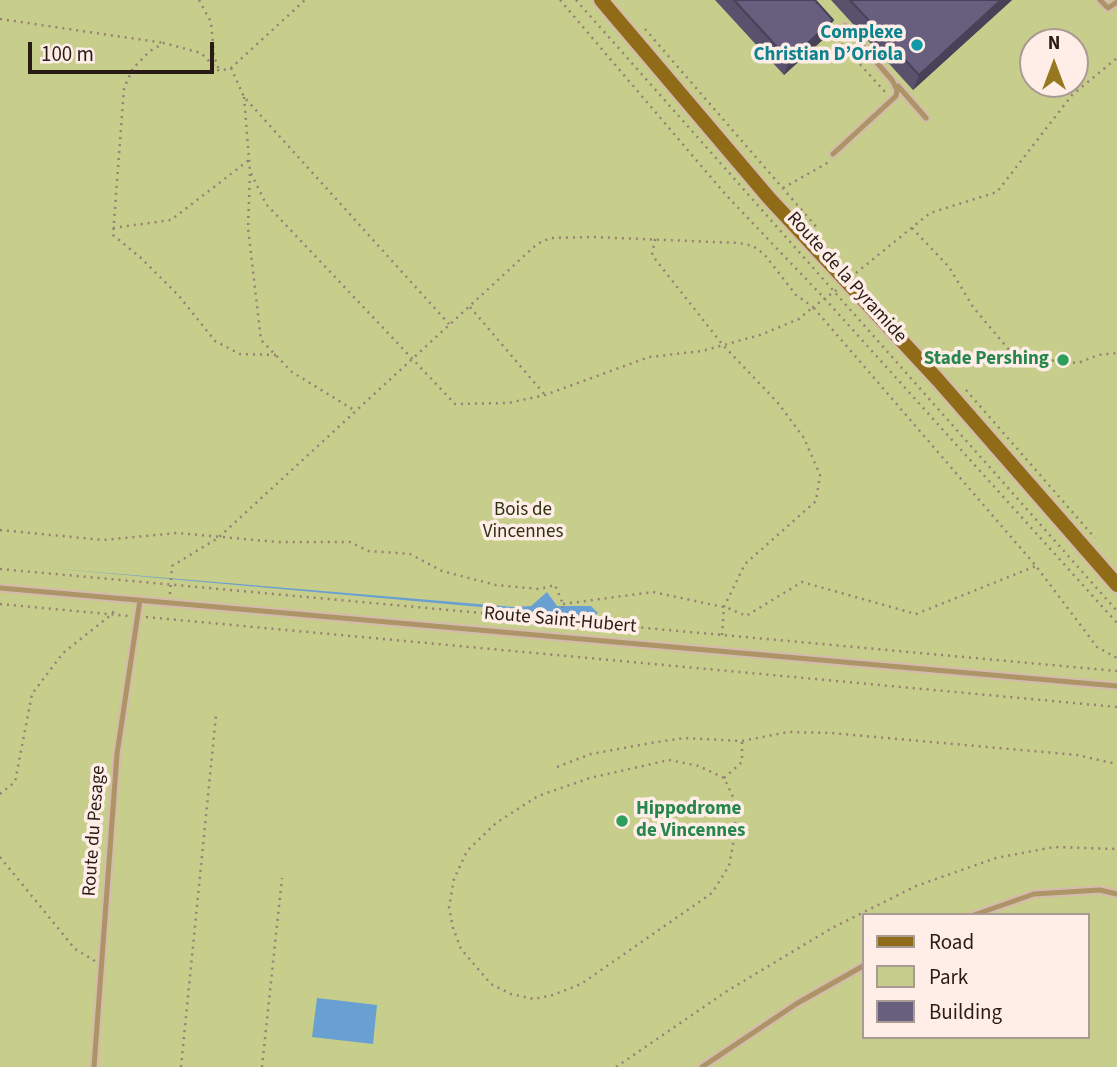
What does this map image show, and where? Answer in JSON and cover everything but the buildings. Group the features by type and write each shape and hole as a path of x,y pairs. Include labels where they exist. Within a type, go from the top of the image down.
{"street":[{"name":"Route de la Pyramide","path":"601,0 769,198 938,380 1117,585"}],"lane":[{"path":"1100,0 1108,8 1117,2"},
{"path":"845,26 926,118"},
{"path":"833,154 896,96 896,84"},
{"name":"Route Saint-Hubert","path":"0,588 1117,686"},
{"name":"Route du Pesage","path":"94,1067 121,706 140,600"},
{"path":"980,913 1034,894 1100,890 1117,894"},
{"path":"702,1067 796,1004 862,967"}],"path":[{"path":"199,0 211,22 214,56 219,71"},
{"path":"219,71 231,68 305,0"},
{"path":"560,0 726,195 825,299 1117,623"},
{"name":"Route de la Pyramide","path":"576,0 836,290 1117,611"},
{"path":"0,18 164,43 201,53 219,71"},
{"path":"638,21 819,231"},
{"path":"821,21 892,100"},
{"path":"164,43 150,51 133,68 124,88 113,235 141,258 179,296 215,341 240,355 276,355"},
{"path":"865,282 855,274 930,213 997,192 1072,95 1117,58"},
{"path":"231,68 244,97 449,324"},
{"path":"244,97 250,171 248,228 261,341 292,372 356,411"},
{"path":"769,198 827,166 833,154"},
{"path":"113,228 171,220 249,160"},
{"path":"250,171 266,204 455,404 508,403 545,395 649,357 702,351 789,324 836,290"},
{"path":"911,227 949,267 973,307 1015,356 1078,363 1098,355 1117,353"},
{"path":"171,583 173,566 218,538 537,244 550,238 655,239 753,246 776,267 796,295 813,307 1035,566 1097,647 1117,658"},
{"path":"655,239 652,255 722,344 785,412 804,438 820,475 816,501 745,564 724,607 722,635"},
{"path":"469,306 545,395"},
{"path":"965,389 1101,545"},
{"path":"0,530 103,540 177,533 218,538 349,542 368,551 410,554 442,571 496,585 538,589 555,585 562,604 561,619"},
{"path":"562,604 653,592 724,607 746,617 802,582 916,614 1035,566"},
{"path":"0,569 1117,671"},
{"path":"0,794 15,782 32,694 63,653 111,614 122,598"},
{"path":"0,604 1117,707"},
{"path":"181,1067 216,715"},
{"path":"557,767 591,754 650,743 684,738 742,741 788,732 831,733 1077,755 1117,764"},
{"path":"724,778 742,762 742,741"},
{"path":"669,760 699,766 724,778 736,803 734,839 729,866 712,893 581,984 534,999 511,994 491,984 461,949 449,907 454,879 467,851 496,823 538,796 634,766 669,760"},
{"path":"616,1067 727,991 832,928 916,886 996,858 1054,847 1117,849"},
{"path":"0,857 75,949 101,965"},
{"path":"262,1067 282,878"}],"green space":[{"name":"Bois de Vincennes","path":"0,0 1117,0 1117,1067 0,1067"}],"water":[{"path":"48,568 514,607 531,606 547,592 557,606 591,606 598,613 593,617"},
{"path":"317,998 377,1005 373,1044 312,1037"}],"place":[{"name":"Complexe Christian D’Oriola","path":"917,45"},
{"name":"Stade Pershing","path":"1063,360"},
{"name":"Hippodrome de Vincennes","path":"622,821"}]}
